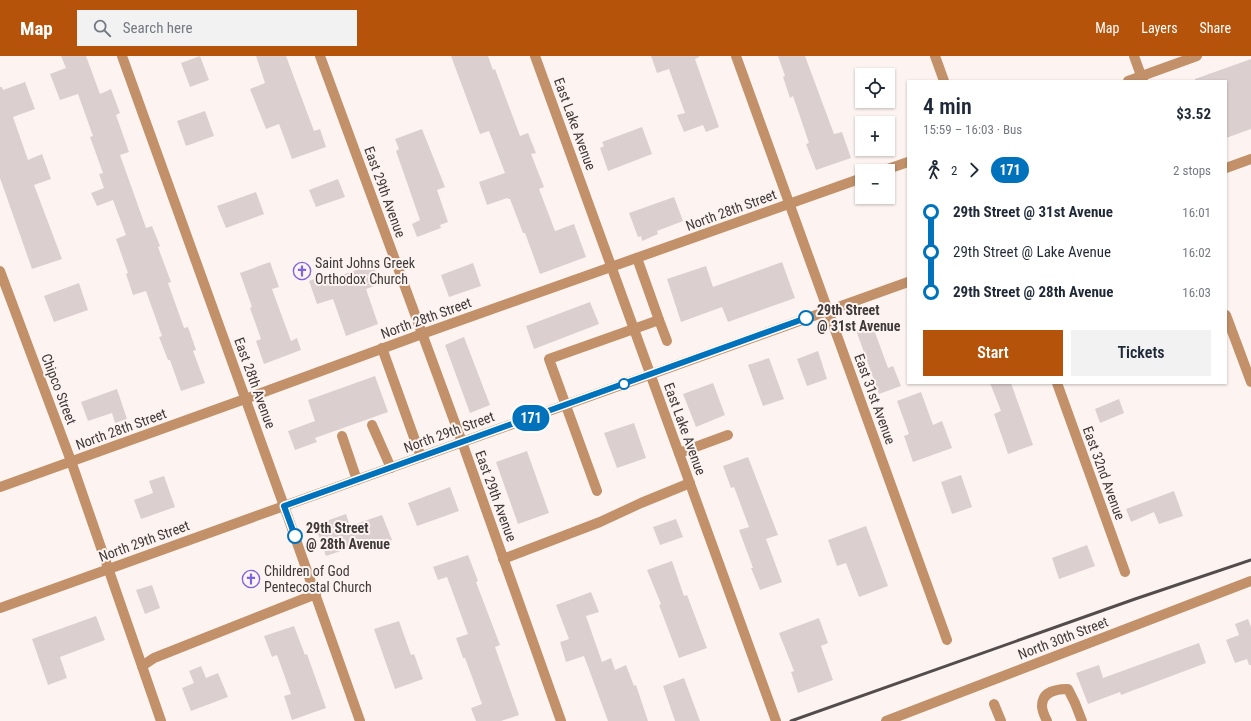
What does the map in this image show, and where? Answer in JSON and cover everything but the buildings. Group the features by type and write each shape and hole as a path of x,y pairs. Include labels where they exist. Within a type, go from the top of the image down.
{"street":[{"name":"East 28th Avenue","path":"122,56 316,594 360,721"},
{"name":"East 29th Avenue","path":"320,56 462,442 561,721"},
{"name":"East Lake Avenue","path":"535,56 776,721"},
{"name":"East 31st Avenue","path":"736,56 947,640"},
{"path":"935,56 944,80"},
{"path":"1134,56 1142,79 1197,56"},
{"path":"1227,168 1251,159"},
{"path":"895,166 907,162"},
{"name":"North 28th Street","path":"0,487 382,348 855,180"},
{"path":"637,258 668,341"},
{"name":"Chipco Street","path":"0,271 72,461 161,721"},
{"name":"North 29th Street","path":"0,608 907,282"},
{"path":"1227,318 1251,382"},
{"path":"597,491 548,359 659,320"},
{"path":"382,348 421,457"},
{"name":"East 32nd Avenue","path":"1057,384 1125,572"},
{"path":"372,425 391,468"},
{"path":"679,453 728,435"},
{"path":"342,436 357,480"},
{"path":"503,559 600,522 690,483"},
{"name":"North 30th Street","path":"886,721 1251,581"},
{"path":"142,666 154,658 316,594"},
{"path":"1047,721 1042,706 1044,696 1049,692 1059,689 1068,689 1082,721"},
{"path":"994,704 1001,721"}],"railway":[{"path":"791,721 1135,599 1251,560"}],"bus line":[{"name":"171","path":"295,536 284,506 806,318"}],"place":[{"name":"Saint Johns Greek Orthodox Church","path":"302,271"},
{"name":"29th Street @ 31st Avenue","path":"806,318"},
{"name":"29th Street @ 28th Avenue","path":"295,536"},
{"name":"Children of God Pentecostal Church","path":"251,579"}]}
